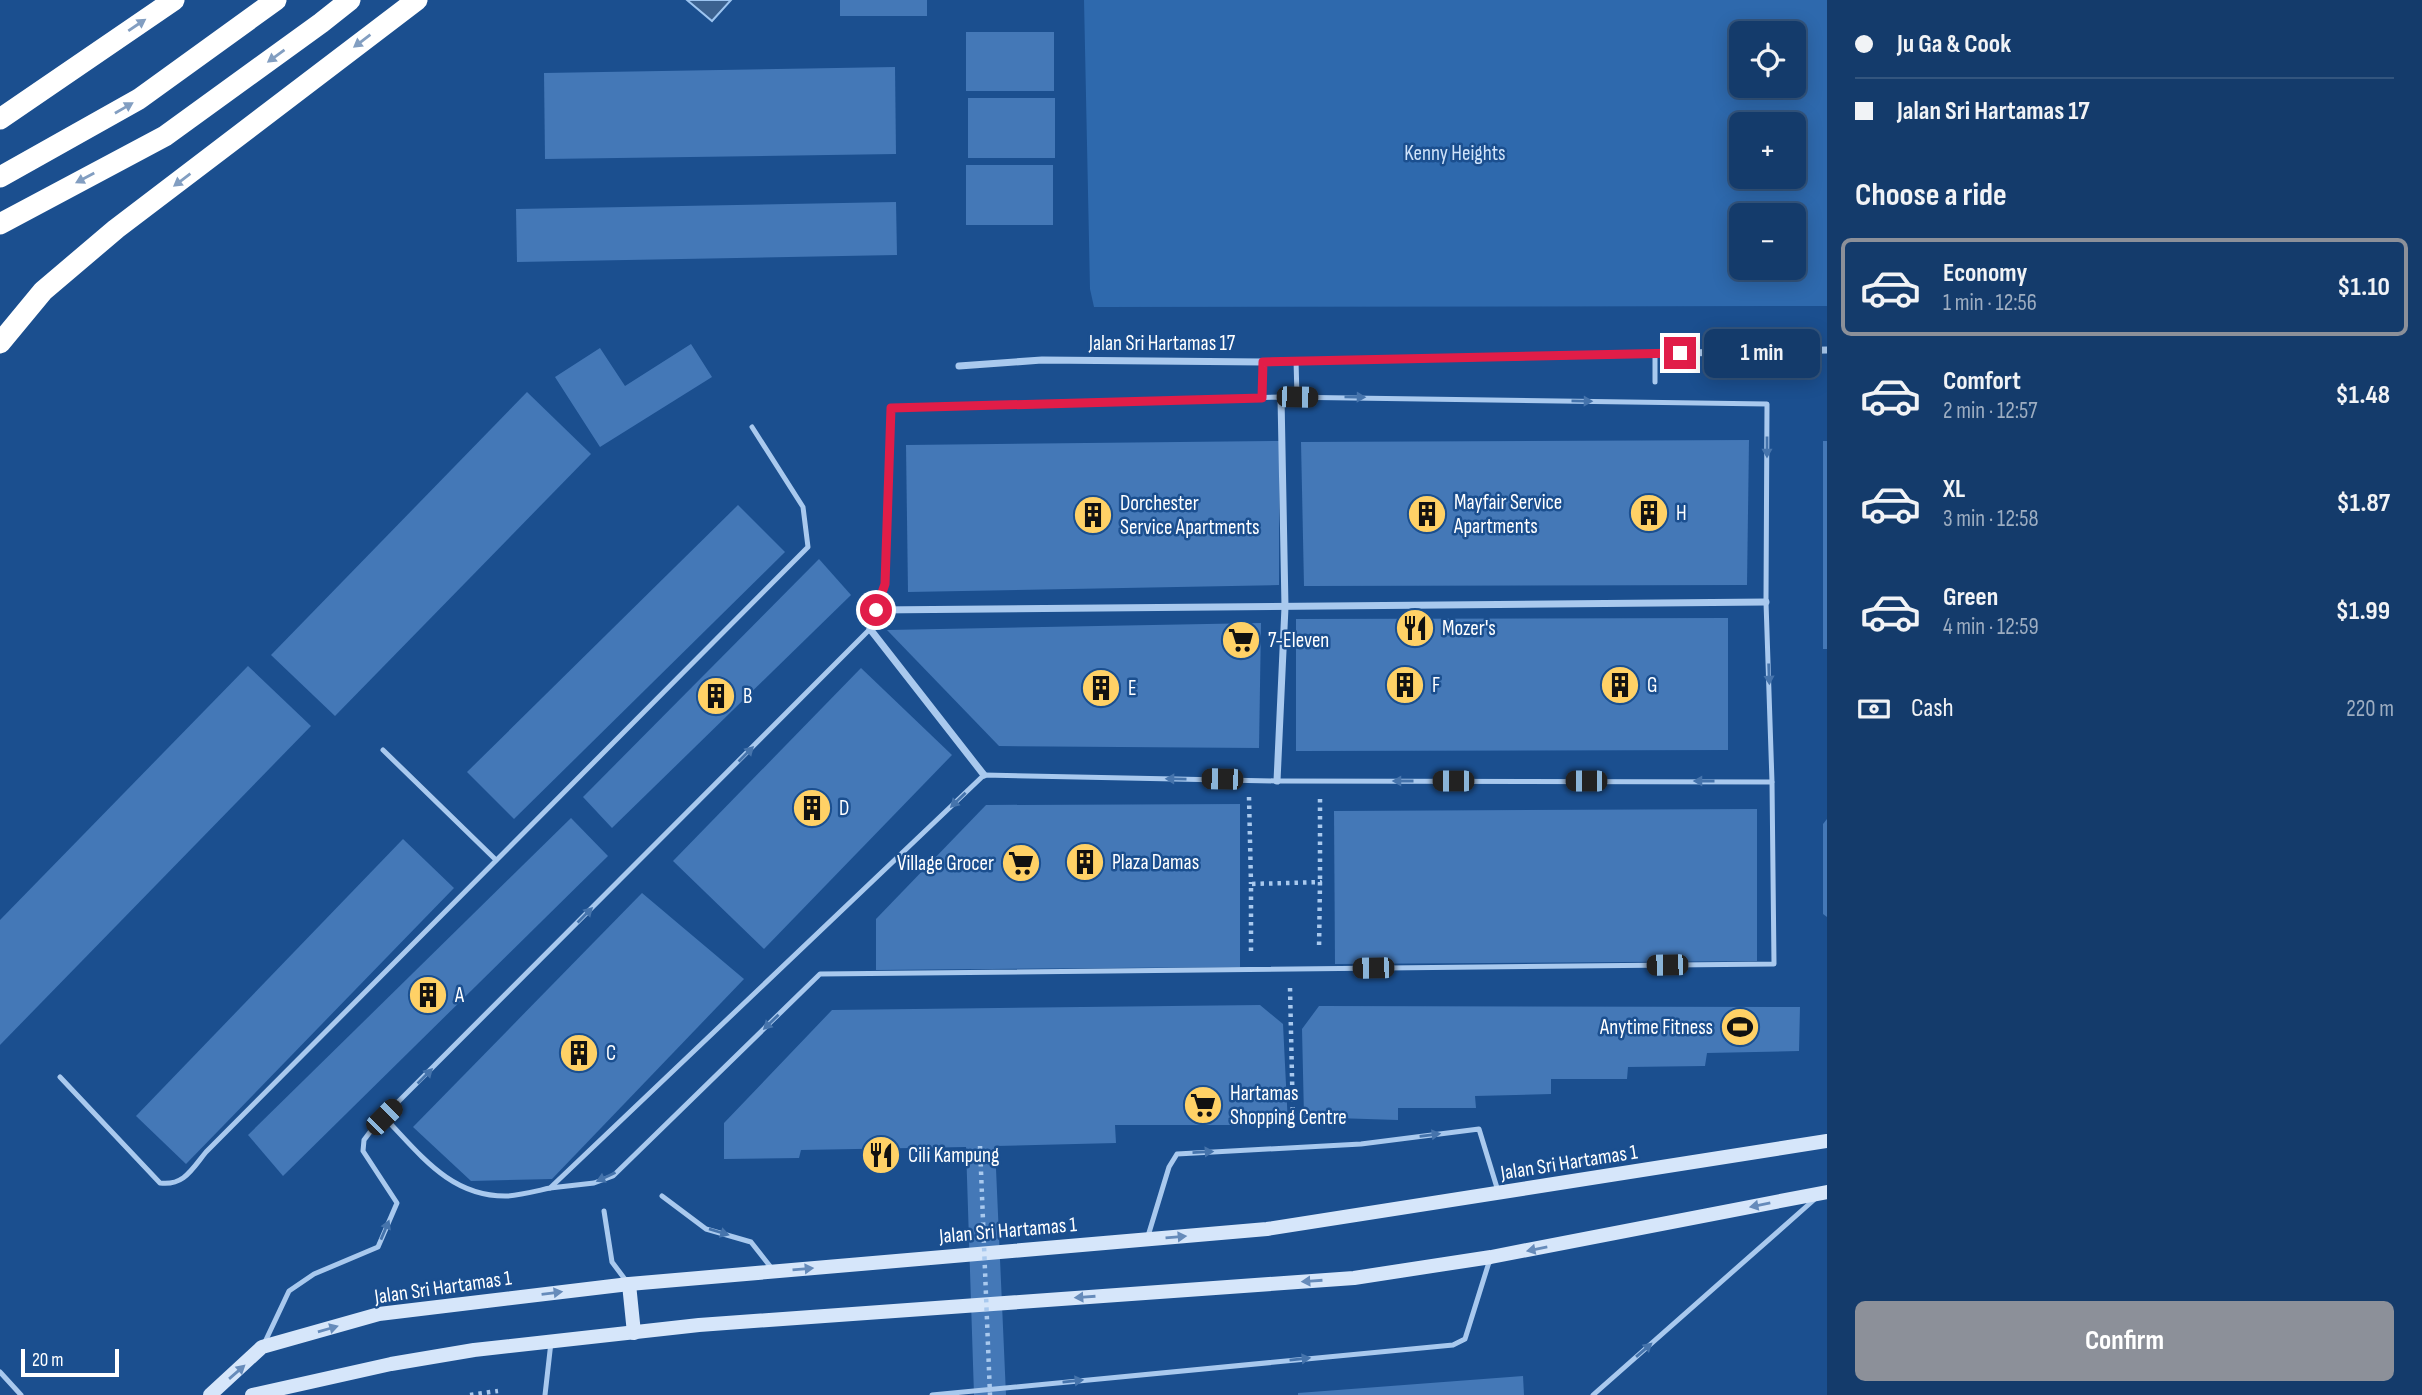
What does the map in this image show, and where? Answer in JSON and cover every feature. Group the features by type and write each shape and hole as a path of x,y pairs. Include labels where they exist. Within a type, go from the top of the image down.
{"highway":[{"path":"0,119 174,0"},
{"path":"0,177 139,99 276,0"},
{"path":"0,224 165,136 350,0"},
{"path":"0,343 43,291 116,229 417,0"}],"street":[{"name":"Jalan Sri Hartamas 17","path":"959,366 1042,360 1263,362 1827,350"},
{"path":"1277,780 1284,607 1281,397"},
{"path":"876,610 1766,602"},
{"path":"870,629 984,775"},
{"name":"Jalan Sri Hartamas 1","path":"211,1395 262,1347 379,1314 629,1284 1267,1229 1827,1141"},
{"path":"252,1395 391,1364 474,1350 699,1325 1354,1278 1491,1257 1825,1192"},
{"path":"629,1284 634,1333"}],"lane":[{"path":"1655,354 1655,382"},
{"path":"1296,360 1297,397"},
{"path":"1262,398 1263,362"},
{"path":"262,1347 289,1291 314,1274 378,1247 397,1203 363,1151 364,1140 376,1124 870,629 885,584 891,408 1281,397 1767,404 1766,602 1774,964 820,974 613,1176 594,1183 508,1196 472,1192 439,1174 384,1117"},
{"path":"60,1077 160,1183 172,1184 186,1176 206,1152 808,547 803,507 752,427"},
{"path":"383,750 496,860"},
{"path":"550,1188 984,775 1277,780 1772,782"},
{"path":"1147,1240 1168,1167 1177,1154 1361,1144 1479,1129 1499,1194"},
{"path":"1593,1395 1825,1192"},
{"path":"662,1196 706,1229 751,1242 774,1271"},
{"path":"604,1211 612,1262 629,1284"},
{"path":"932,1395 1453,1345 1465,1339 1491,1257"},
{"path":"545,1395 551,1342"},
{"path":"0,1372 21,1395"}],"path":[{"path":"1319,969 1320,807"},
{"path":"1250,811 1250,970"},
{"path":"1251,884 1320,882"},
{"path":"1290,969 1293,1120"},
{"path":"981,1146 990,1395"},
{"path":"470,1395 498,1391"}],"green space":[{"name":"Kenny Heights","path":"1084,0 1827,0 1827,306 1094,307 1090,289"}],"shaded area":[{"path":"687,0 731,0 712,21"}],"building":[{"path":"840,0 927,0 927,16 840,16"},
{"path":"966,32 1054,32 1054,91 966,91"},
{"path":"895,67 896,154 545,159 544,73"},
{"path":"968,98 1055,98 1055,158 968,158"},
{"path":"966,165 1053,165 1053,225 966,225"},
{"path":"896,202 897,255 517,262 516,209"},
{"path":"691,344 712,377 600,447 555,377 600,348 625,386"},
{"path":"527,392 591,454 335,716 271,655"},
{"path":"1749,440 1747,585 1304,586 1301,442"},
{"name":"Dorchester Service Apartments","path":"1279,441 1279,585 908,592 906,445"},
{"path":"1823,441 1827,441 1827,649 1823,649"},
{"path":"738,505 785,552 514,819 467,772"},
{"name":"B","path":"819,559 851,595 612,828 583,797"},
{"path":"1728,618 1728,750 1296,751 1296,619"},
{"name":"E","path":"1261,623 1259,748 999,746 887,630"},
{"path":"248,666 311,726 0,1045 0,920"},
{"name":"D","path":"861,668 952,755 764,949 673,861"},
{"name":"Plaza Damas","path":"1240,804 1240,967 876,970 876,919 986,805"},
{"path":"1757,809 1757,961 1335,964 1334,811"},
{"name":"A","path":"571,818 608,856 283,1176 248,1135"},
{"path":"1827,819 1827,917 1823,914 1823,824"},
{"path":"403,839 454,888 186,1164 136,1116"},
{"name":"C","path":"642,893 744,979 552,1179 471,1181 413,1127"},
{"path":"1260,1005 1283,1024 1288,1125 1115,1125 1116,1143 995,1146 1006,1395 974,1395 966,1147 801,1150 799,1158 724,1159 724,1123 832,1010"},
{"path":"1319,1006 1800,1007 1799,1051 1707,1053 1705,1066 1628,1067 1627,1079 1551,1079 1551,1094 1475,1096 1476,1108 1398,1108 1398,1120 1304,1117 1302,1029"},
{"path":"1523,1376 1524,1395 1298,1395 1298,1393"}],"place":[{"name":"H","path":"1649,513"},
{"name":"Mayfair Service Apartments","path":"1427,514"},
{"name":"Dorchester Service Apartments","path":"1093,515"},
{"name":"Mozer's","path":"1415,628"},
{"name":"7-Eleven","path":"1241,640"},
{"name":"F","path":"1405,685"},
{"name":"G","path":"1620,685"},
{"name":"E","path":"1101,688"},
{"name":"B","path":"716,696"},
{"name":"D","path":"812,808"},
{"name":"Plaza Damas","path":"1085,862"},
{"name":"Village Grocer","path":"1021,863"},
{"name":"A","path":"428,995"},
{"name":"Anytime Fitness","path":"1740,1027"},
{"name":"C","path":"579,1053"},
{"name":"Hartamas Shopping Centre","path":"1203,1105"},
{"name":"Cili Kampung","path":"881,1155"}],"route":[{"path":"876,610 885,584 891,408 1262,398 1263,362 1680,353"}]}
